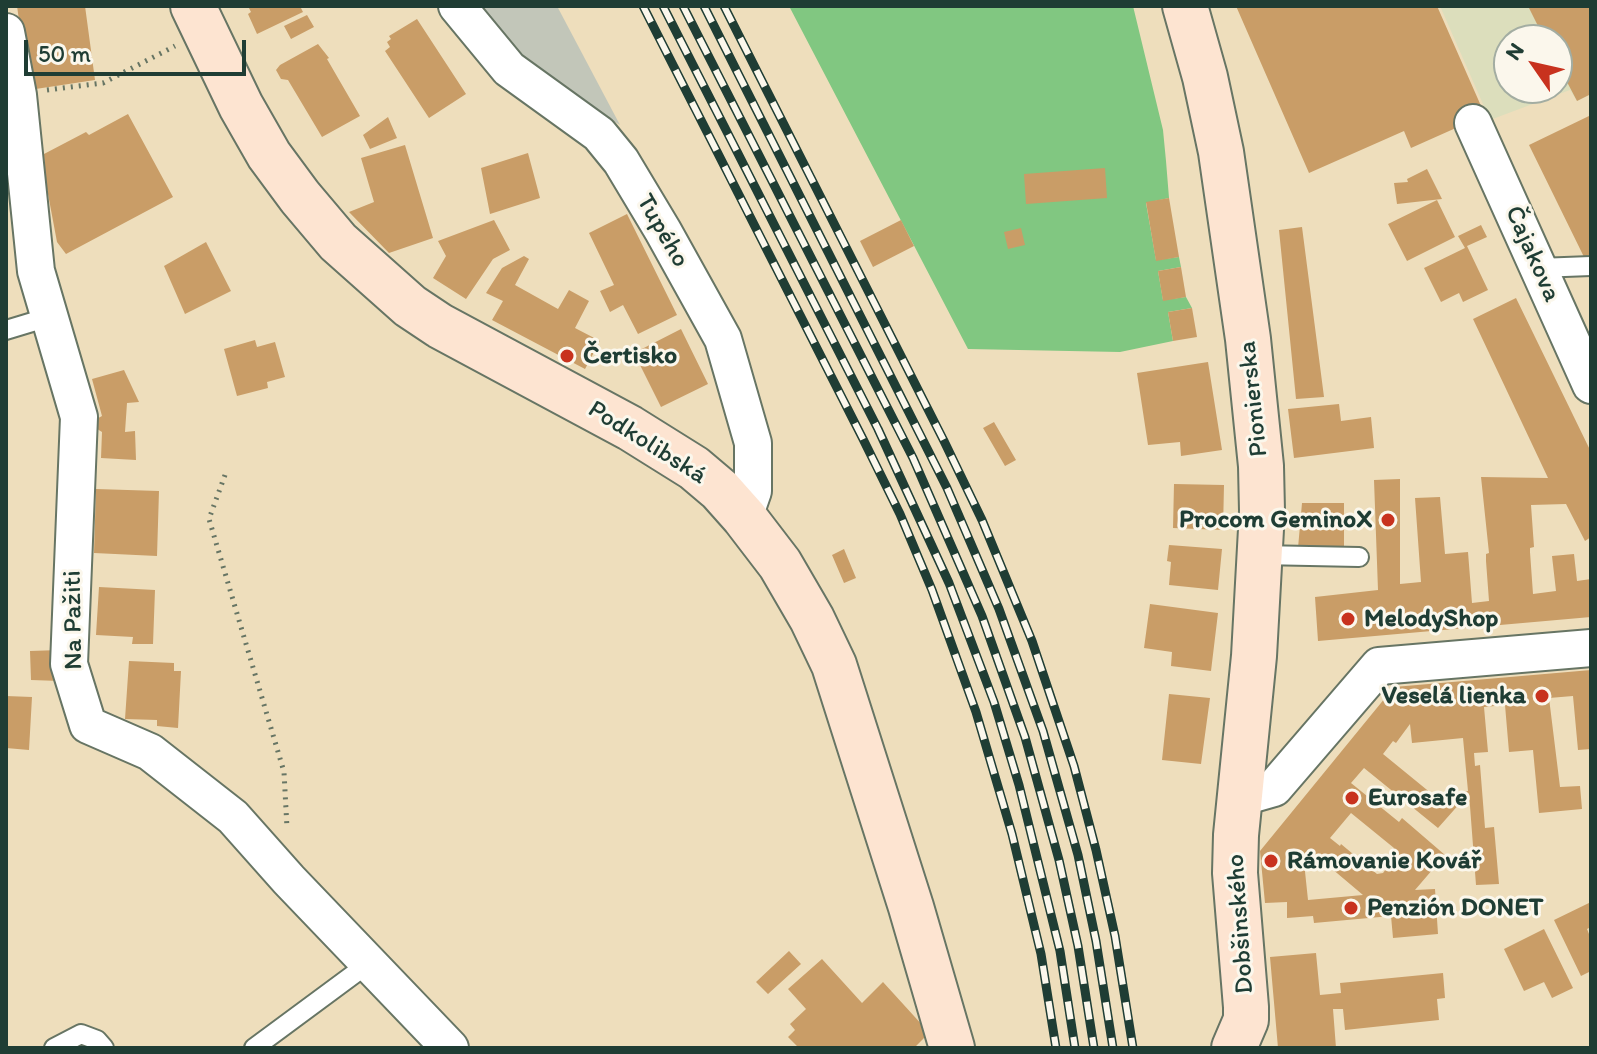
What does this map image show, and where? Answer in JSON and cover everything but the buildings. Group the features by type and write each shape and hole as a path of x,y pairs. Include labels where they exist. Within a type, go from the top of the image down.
{"street":[{"name":"Tupého","path":"457,6 509,69 599,134 621,161 663,231 723,339 753,443 753,491 744,517"},
{"name":"Pionierska","path":"1185,6 1214,114 1248,339 1261,466 1262,511 1254,656 1239,798"},
{"name":"Podkolibská","path":"188,24 269,155 300,197 338,242 380,281 440,326 661,446 703,475 744,517 780,564 834,665 952,1048"},
{"name":"Na Pažiti","path":"6,32 18,95 36,271 79,417 69,664 88,725 150,752 233,817 450,1048"},
{"name":"Čajakova","path":"1473,123 1591,385"},
{"path":"1239,798 1274,788 1379,666 1591,648"},
{"name":"Dobšinského","path":"1234,1048 1246,1020 1235,873 1239,798"}],"lane":[{"path":"1538,268 1591,266"},
{"path":"6,330 49,317"},
{"path":"1260,555 1359,557"},
{"path":"254,1048 369,963"},
{"path":"54,1048 81,1034 97,1040 104,1048"}],"path":[{"path":"18,95 103,83 188,24"},
{"path":"225,475 209,519 284,772 289,880"}],"shaded area":[{"path":"473,6 557,6 620,125 531,69"},
{"path":"1440,6 1591,6 1591,94 1577,101 1573,95 1573,24 1493,24 1493,104 1533,104 1490,120"}],"green space":[{"path":"789,6 1133,6 1163,130 1166,161 1169,198 1146,203 1156,260 1179,257 1181,267 1158,271 1163,300 1186,297 1192,308 1168,312 1173,341 1120,352 968,349"}],"railway":[{"path":"643,6 863,439 900,514 932,590 976,712 1012,834 1041,954 1056,1048"},
{"path":"663,6 878,429 949,583 994,702 1019,785 1060,951 1075,1048"},
{"path":"683,6 913,458 982,616 1025,737 1059,860 1078,946 1094,1048"},
{"path":"704,6 947,488 999,609 1043,731 1078,855 1113,1048"},
{"path":"724,6 944,441 982,520 1032,641 1074,766 1096,850 1115,936 1133,1048"}],"place":[{"name":"Čertisko","path":"567,356"},
{"name":"Procom GeminoX","path":"1388,520"},
{"name":"MelodyShop","path":"1348,619"},
{"name":"Veselá lienka","path":"1542,696"},
{"name":"Eurosafe","path":"1352,798"},
{"name":"Rámovanie Kovář","path":"1271,861"},
{"name":"Penzión DONET","path":"1351,908"}]}
